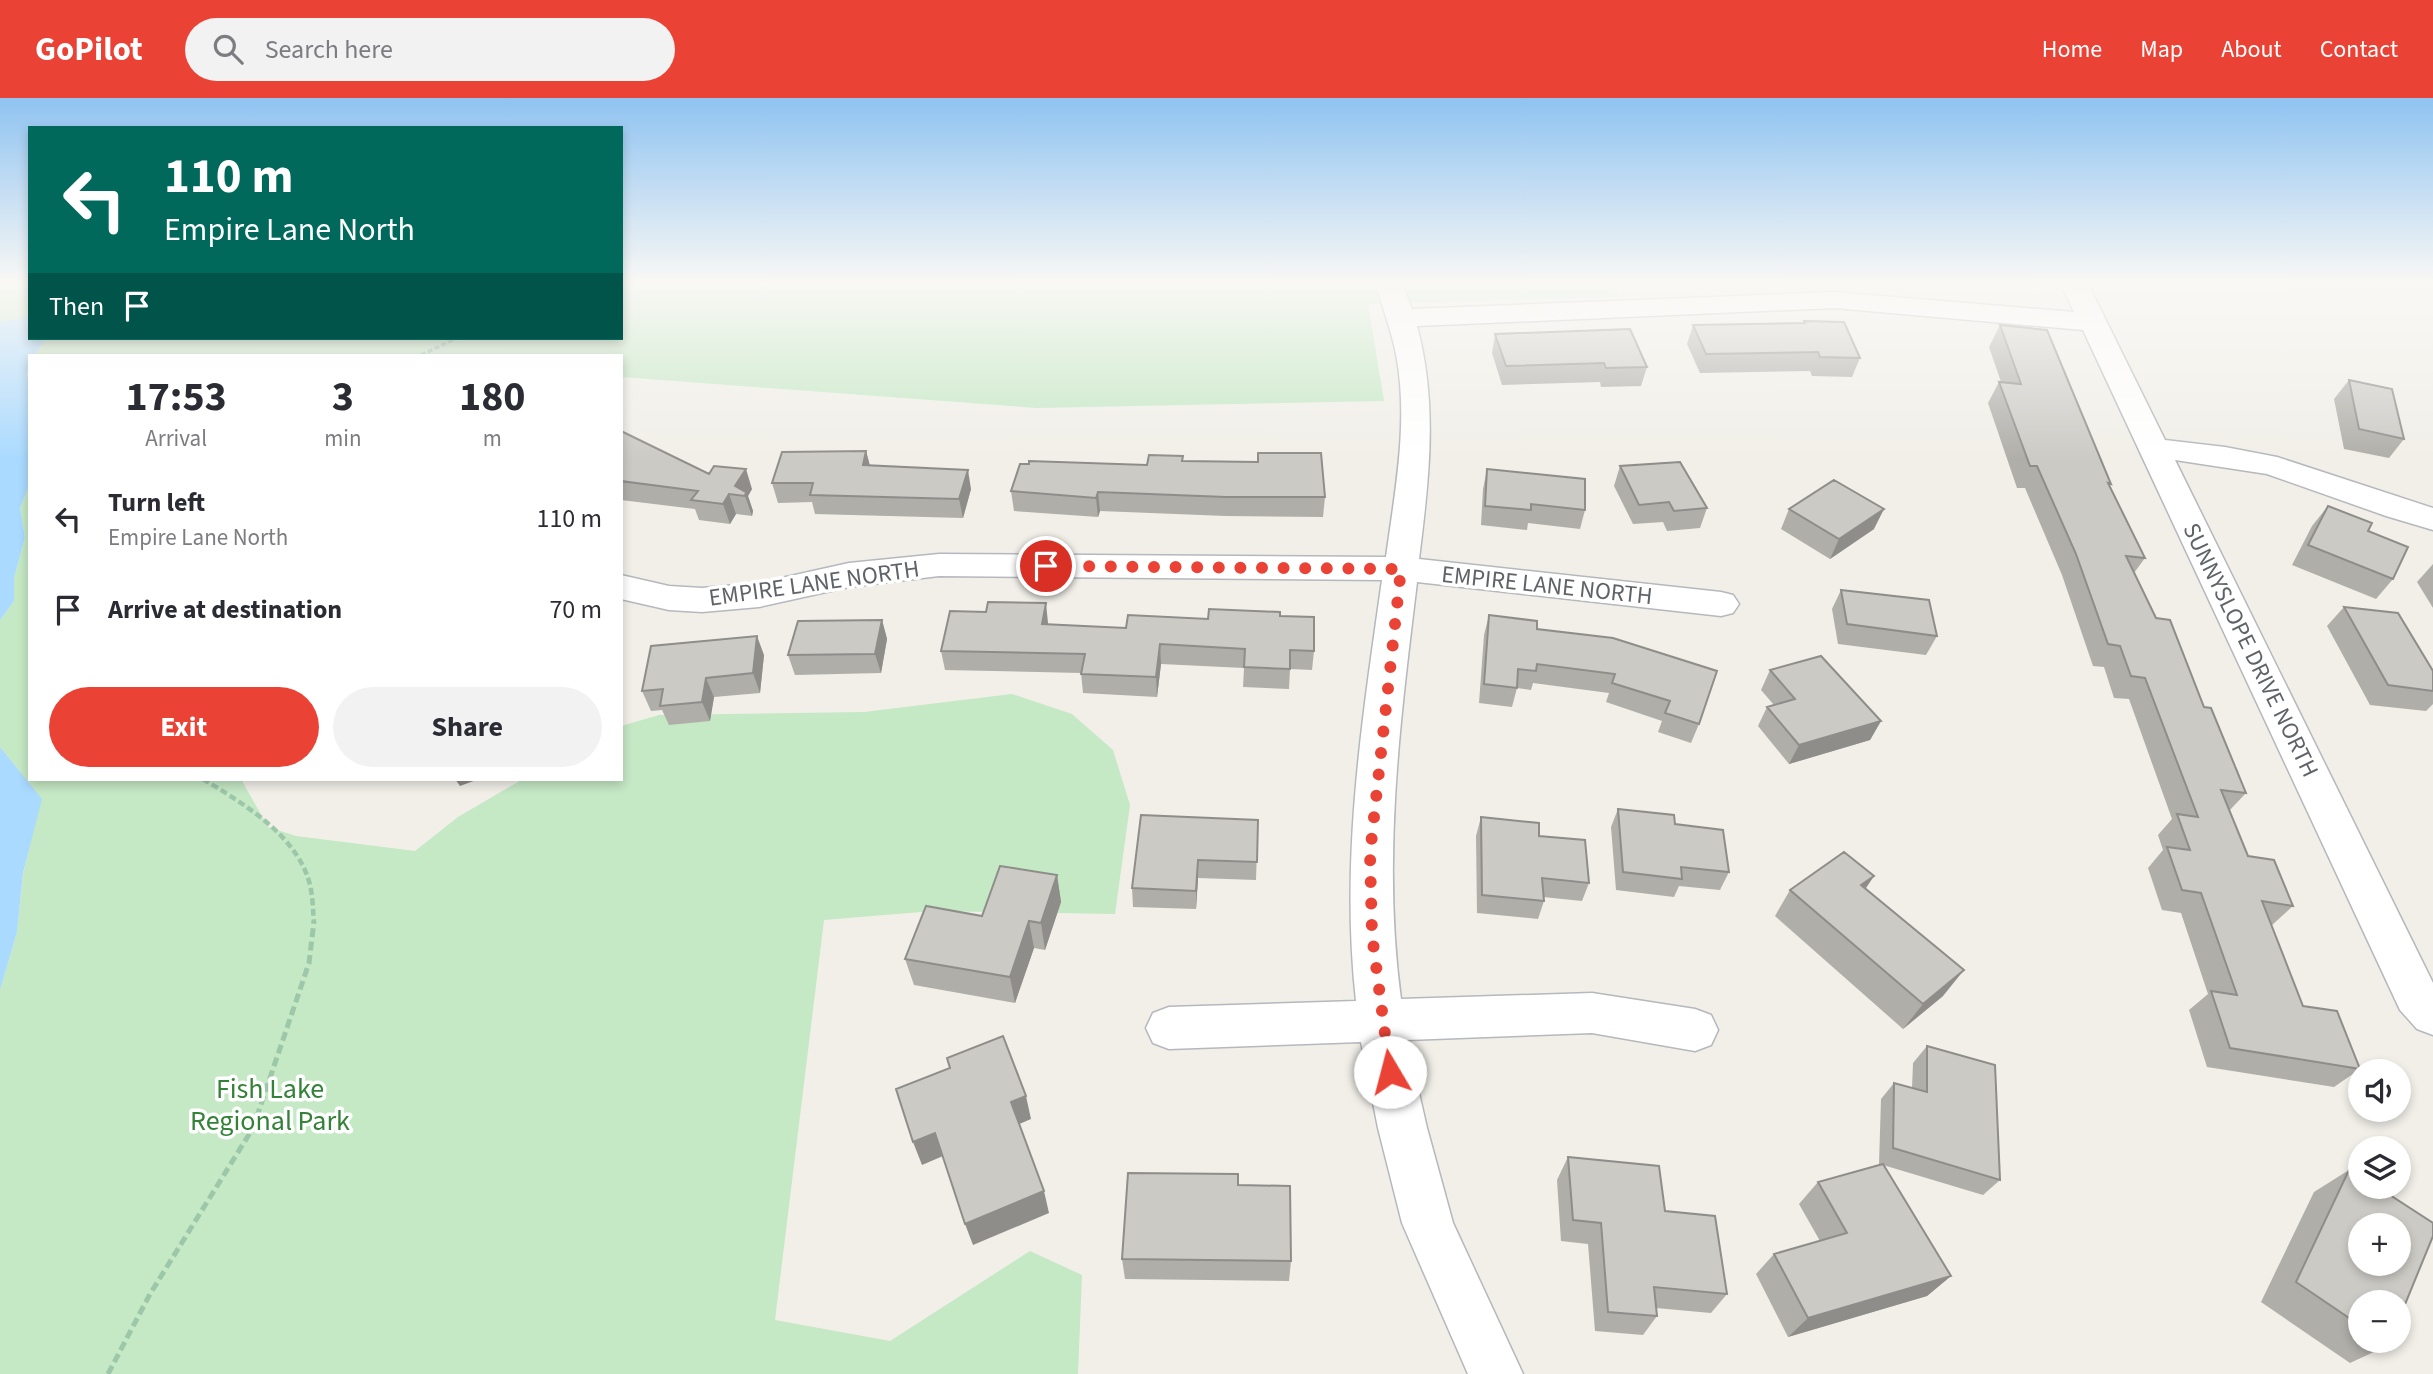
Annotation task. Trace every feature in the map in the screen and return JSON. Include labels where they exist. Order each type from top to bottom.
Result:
[{"type":"street","points":[[1406,342],[1415,383],[1418,422],[1415,469],[1401,569],[1370,854],[1372,935],[1394,1098],[1429,1229],[1496,1374]]},
{"type":"street","name":"SUNNYSLOPE DRIVE NORTH","points":[[2102,342],[2416,996],[2433,1015]]},
{"type":"street","points":[[2154,449],[2251,461],[2293,472],[2391,509],[2433,519]]},
{"type":"street","name":"EMPIRE LANE NORTH","points":[[623,587],[669,598],[702,600],[760,595],[849,575],[939,565],[1401,569],[1721,604]]},
{"type":"street","points":[[1169,1028],[1592,1013],[1695,1030]]},
{"type":"path","points":[[423,354],[449,342]]},
{"type":"path","points":[[108,1374],[150,1294],[253,1128],[309,963],[314,926],[311,888],[299,859],[261,815],[206,781]]},
{"type":"green space","points":[[44,342],[1374,342],[1384,401],[1037,408],[623,377],[623,354],[35,354]]},
{"type":"green space","name":"Fish Lake Regional Park","points":[[28,488],[28,781],[242,781],[268,827],[296,836],[415,851],[458,817],[520,781],[623,781],[623,725],[659,715],[864,712],[1012,694],[1072,714],[1113,750],[1130,805],[1115,914],[933,911],[824,920],[775,1320],[890,1341],[1030,1251],[1082,1275],[1078,1374],[0,1374],[0,990],[17,932],[23,874],[41,799],[0,747],[0,620],[14,601],[14,578],[25,537],[20,508]]},
{"type":"water","points":[[0,342],[44,342],[35,354],[28,354],[28,488],[20,508],[25,537],[14,578],[14,601],[0,620]]},
{"type":"water","points":[[0,747],[42,799],[23,873],[17,932],[0,990]]},
{"type":"building","points":[[1498,342],[1636,342],[1647,367],[1606,368],[1604,363],[1506,366]]},
{"type":"building","points":[[1700,342],[1853,342],[1860,358],[1820,357],[1818,352],[1706,354]]},
{"type":"building","points":[[2006,342],[2052,342],[2111,484],[2108,483],[2145,558],[2126,556],[2156,618],[2170,620],[2204,707],[2211,708],[2246,793],[2221,790],[2248,856],[2274,860],[2293,906],[2262,901],[2303,1006],[2337,1011],[2356,1059],[2348,1059],[2348,1067],[2230,1048],[2211,991],[2237,995],[2201,893],[2182,890],[2167,847],[2190,850],[2177,814],[2198,817],[2145,678],[2131,676],[2120,646],[2108,644],[2076,554],[2037,466],[2030,466],[1999,382],[2021,384]]},
{"type":"building","points":[[2349,380],[2392,389],[2404,439],[2359,429]]},
{"type":"building","points":[[623,432],[709,474],[714,466],[746,469],[735,486],[746,492],[745,496],[729,494],[723,504],[691,500],[698,491],[623,481]]},
{"type":"building","points":[[866,451],[863,465],[968,470],[959,499],[810,495],[813,483],[772,483],[782,452]]},
{"type":"building","points":[[1258,453],[1321,453],[1325,497],[1226,497],[1098,492],[1096,498],[1011,491],[1020,464],[1029,464],[1029,461],[1147,465],[1149,455],[1183,456],[1182,461],[1258,462]]},
{"type":"building","points":[[1680,462],[1707,508],[1674,511],[1669,502],[1639,505],[1620,466]]},
{"type":"building","points":[[1487,469],[1585,479],[1585,510],[1531,504],[1531,510],[1485,506]]},
{"type":"building","points":[[1834,480],[1884,509],[1839,539],[1789,509]]},
{"type":"building","points":[[2328,506],[2372,523],[2368,531],[2408,547],[2393,579],[2308,545]]},
{"type":"building","points":[[1841,590],[1929,600],[1937,636],[1847,624]]},
{"type":"building","points":[[988,602],[1046,603],[1042,624],[1126,628],[1128,615],[1208,619],[1209,609],[1280,612],[1280,616],[1314,617],[1314,651],[1290,650],[1290,669],[1244,667],[1245,649],[1160,644],[1156,677],[1081,674],[1085,654],[941,651],[950,611],[986,612]]},
{"type":"building","points":[[2344,607],[2398,613],[2433,671],[2433,691],[2388,685]]},
{"type":"building","points":[[1489,615],[1537,621],[1537,629],[1613,638],[1717,671],[1699,724],[1665,713],[1670,701],[1612,683],[1615,674],[1537,664],[1536,671],[1518,669],[1517,688],[1484,684]]},
{"type":"building","points":[[882,620],[875,654],[788,655],[798,621]]},
{"type":"building","points":[[757,636],[753,673],[706,678],[702,702],[660,706],[663,689],[642,691],[651,646]]},
{"type":"building","points":[[1821,656],[1881,721],[1799,745],[1767,707],[1795,699],[1770,670]]},
{"type":"building","points":[[1618,809],[1674,815],[1675,824],[1723,830],[1729,872],[1681,867],[1682,879],[1623,872]]},
{"type":"building","points":[[1141,815],[1258,820],[1257,862],[1198,860],[1196,891],[1132,888]]},
{"type":"building","points":[[1481,817],[1539,823],[1539,836],[1585,840],[1589,883],[1542,878],[1544,901],[1482,895]]},
{"type":"building","points":[[1844,852],[1874,876],[1861,885],[1964,970],[1923,1004],[1790,890]]},
{"type":"building","points":[[1000,866],[1057,875],[1041,923],[1029,921],[1010,977],[905,959],[926,906],[982,916]]},
{"type":"building","points":[[1003,1036],[1026,1096],[1011,1102],[1044,1191],[965,1224],[935,1133],[913,1142],[896,1089],[950,1068],[947,1058]]},
{"type":"building","points":[[1927,1046],[1995,1065],[2000,1180],[1893,1148],[1894,1083],[1927,1092]]},
{"type":"building","points":[[1568,1157],[1659,1166],[1665,1211],[1715,1216],[1727,1294],[1654,1287],[1657,1316],[1608,1312],[1601,1223],[1573,1220]]},
{"type":"building","points":[[1883,1164],[1951,1276],[1808,1318],[1774,1254],[1847,1233],[1818,1182]]},
{"type":"building","points":[[2348,1172],[2348,1199],[2396,1199],[2433,1223],[2433,1236],[2411,1290],[2348,1290],[2348,1317],[2296,1282]]},
{"type":"building","points":[[1128,1173],[1238,1174],[1238,1185],[1290,1186],[1291,1261],[1122,1259]]},
{"type":"route","points":[[1046,566],[1401,569],[1370,854],[1372,935],[1390,1072]]}]
